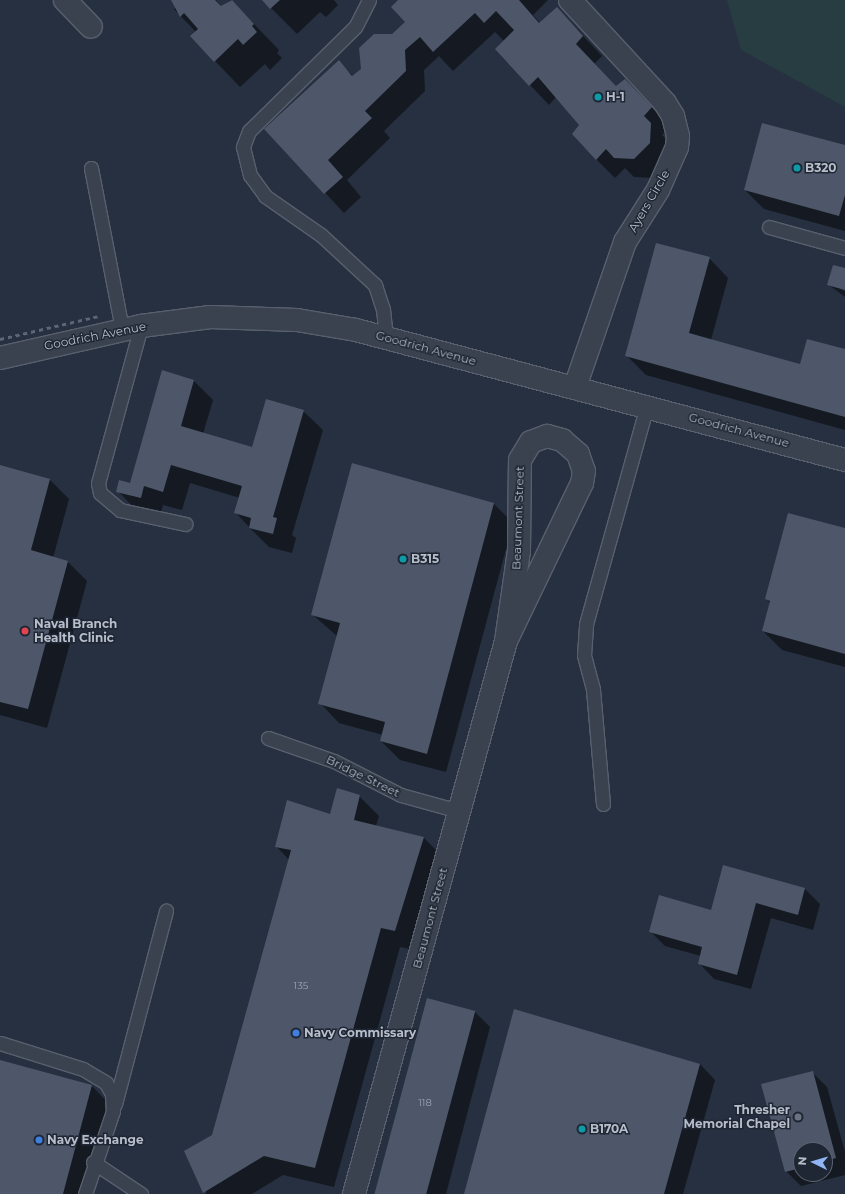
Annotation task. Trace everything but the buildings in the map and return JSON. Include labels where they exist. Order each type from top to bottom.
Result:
[{"type":"street","points":[[65,0],[91,27]]},
{"type":"street","name":"Ayers Circle","points":[[570,0],[665,103],[674,116],[678,136],[677,147],[658,190],[626,242],[575,387]]},
{"type":"street","name":"Goodrich Avenue","points":[[0,358],[132,328],[210,317],[270,317],[329,324],[647,405],[845,460]]},
{"type":"street","name":"Beaumont Street","points":[[354,1194],[506,641],[519,550],[520,460],[531,442],[547,436],[562,440],[578,454],[584,471],[582,483],[506,641]]},
{"type":"lane","points":[[369,0],[355,27],[249,131],[243,147],[250,175],[265,196],[320,235],[375,285],[383,309],[386,338]]},
{"type":"lane","points":[[91,168],[132,328],[98,483],[100,493],[120,510],[186,524]]},
{"type":"lane","points":[[769,227],[845,248]]},
{"type":"lane","points":[[603,804],[593,689],[584,655],[586,624],[647,405]]},
{"type":"lane","name":"Bridge Street","points":[[268,738],[334,761],[401,795],[459,811]]},
{"type":"lane","points":[[85,1194],[94,1162],[113,1111],[166,910]]},
{"type":"lane","points":[[0,1043],[83,1069],[106,1083],[112,1094],[113,1111]]},
{"type":"lane","points":[[94,1162],[141,1194]]},
{"type":"green space","points":[[727,0],[845,0],[845,107],[741,50]]},
{"type":"railway","points":[[0,339],[99,316]]},
{"type":"place","name":"H-1","points":[[598,97]]},
{"type":"place","name":"B320","points":[[797,168]]},
{"type":"place","name":"B315","points":[[403,559]]},
{"type":"place","name":"Naval Branch Health Clinic","points":[[25,631]]},
{"type":"place","name":"Navy Commissary","points":[[296,1033]]},
{"type":"place","name":"Thresher Memorial Chapel","points":[[798,1117]]},
{"type":"place","name":"B170A","points":[[582,1129]]},
{"type":"place","name":"Navy Exchange","points":[[39,1140]]}]
